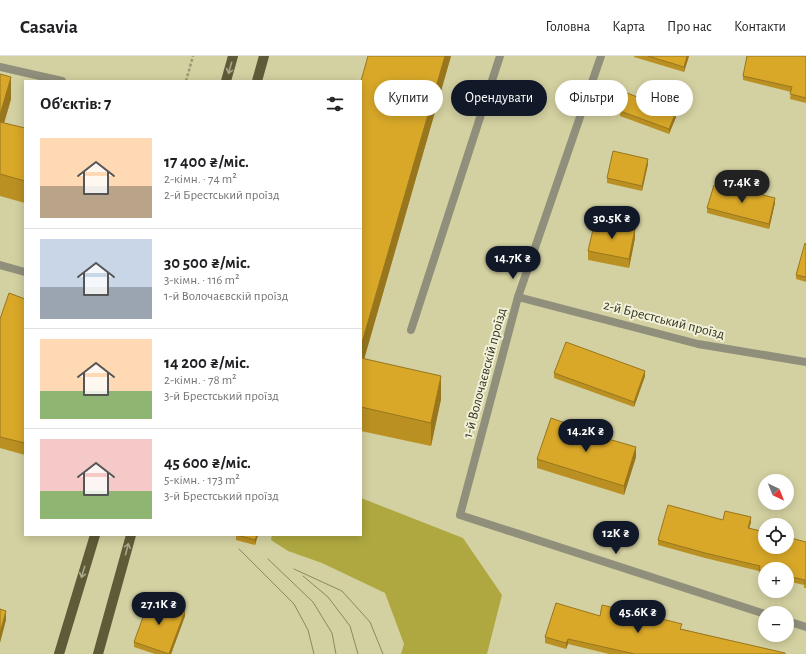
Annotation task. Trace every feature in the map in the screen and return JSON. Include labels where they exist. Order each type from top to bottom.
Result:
[{"type":"main road","points":[[226,80],[233,56]]},
{"type":"main road","points":[[257,80],[264,56]]},
{"type":"main road","points":[[59,654],[95,536]]},
{"type":"main road","points":[[98,654],[131,536]]},
{"type":"street","points":[[411,330],[500,56]]},
{"type":"street","name":"1-й Волочаєвскій проїзд","points":[[600,56],[518,297],[460,515],[758,612]]},
{"type":"street","points":[[0,67],[58,80]]},
{"type":"street","points":[[0,265],[24,272]]},
{"type":"street","name":"2-й Брестський проїзд","points":[[518,297],[698,344],[806,362]]},
{"type":"street","points":[[794,623],[806,627]]},
{"type":"path","points":[[186,80],[193,56]]},
{"type":"shaded area","points":[[362,498],[463,538],[502,595],[487,654],[401,654],[404,644],[385,593],[322,563],[288,551],[271,540],[272,536],[362,536]]},
{"type":"building","points":[[368,56],[445,56],[438,80],[374,80],[374,116],[428,116],[362,343],[362,80]]},
{"type":"building","points":[[648,56],[687,56],[684,67]]},
{"type":"building","points":[[747,56],[806,56],[806,98],[790,94],[792,87],[743,76]]},
{"type":"building","points":[[0,74],[11,77],[0,115]]},
{"type":"building","points":[[628,93],[636,96],[636,116],[674,116],[669,129],[628,114]]},
{"type":"building","points":[[0,122],[24,128],[24,181],[0,174]]},
{"type":"building","points":[[613,151],[648,159],[642,186],[607,178]]},
{"type":"building","points":[[714,185],[750,195],[751,192],[775,198],[769,224],[707,208]]},
{"type":"building","points":[[595,221],[635,229],[629,259],[588,251]]},
{"type":"building","points":[[805,243],[806,244],[806,277],[796,275]]},
{"type":"building","points":[[9,293],[24,299],[24,443],[0,437],[0,319]]},
{"type":"building","points":[[566,342],[645,371],[634,402],[554,373]]},
{"type":"building","points":[[362,358],[441,376],[431,423],[362,407]]},
{"type":"building","points":[[551,418],[585,430],[584,432],[636,447],[624,486],[537,459]]},
{"type":"building","points":[[668,505],[723,520],[725,511],[751,517],[748,528],[758,530],[758,554],[794,554],[794,539],[806,542],[806,583],[804,583],[805,580],[794,578],[794,562],[758,562],[758,566],[658,540]]},
{"type":"building","points":[[241,536],[257,536],[255,540]]},
{"type":"building","points":[[150,598],[185,611],[169,654],[134,642]]},
{"type":"building","points":[[556,603],[600,616],[602,605],[682,624],[680,629],[785,654],[635,654],[568,639],[566,643],[545,637]]},
{"type":"building","points":[[0,609],[6,611],[0,633]]},
{"type":"tram line","points":[[239,549],[294,604],[308,630],[314,654]]},
{"type":"tram line","points":[[268,559],[313,602],[332,633],[336,654]]},
{"type":"tram line","points":[[294,569],[342,591],[370,622],[383,654]]},
{"type":"tram line","points":[[303,576],[328,597],[350,626],[358,654]]}]
